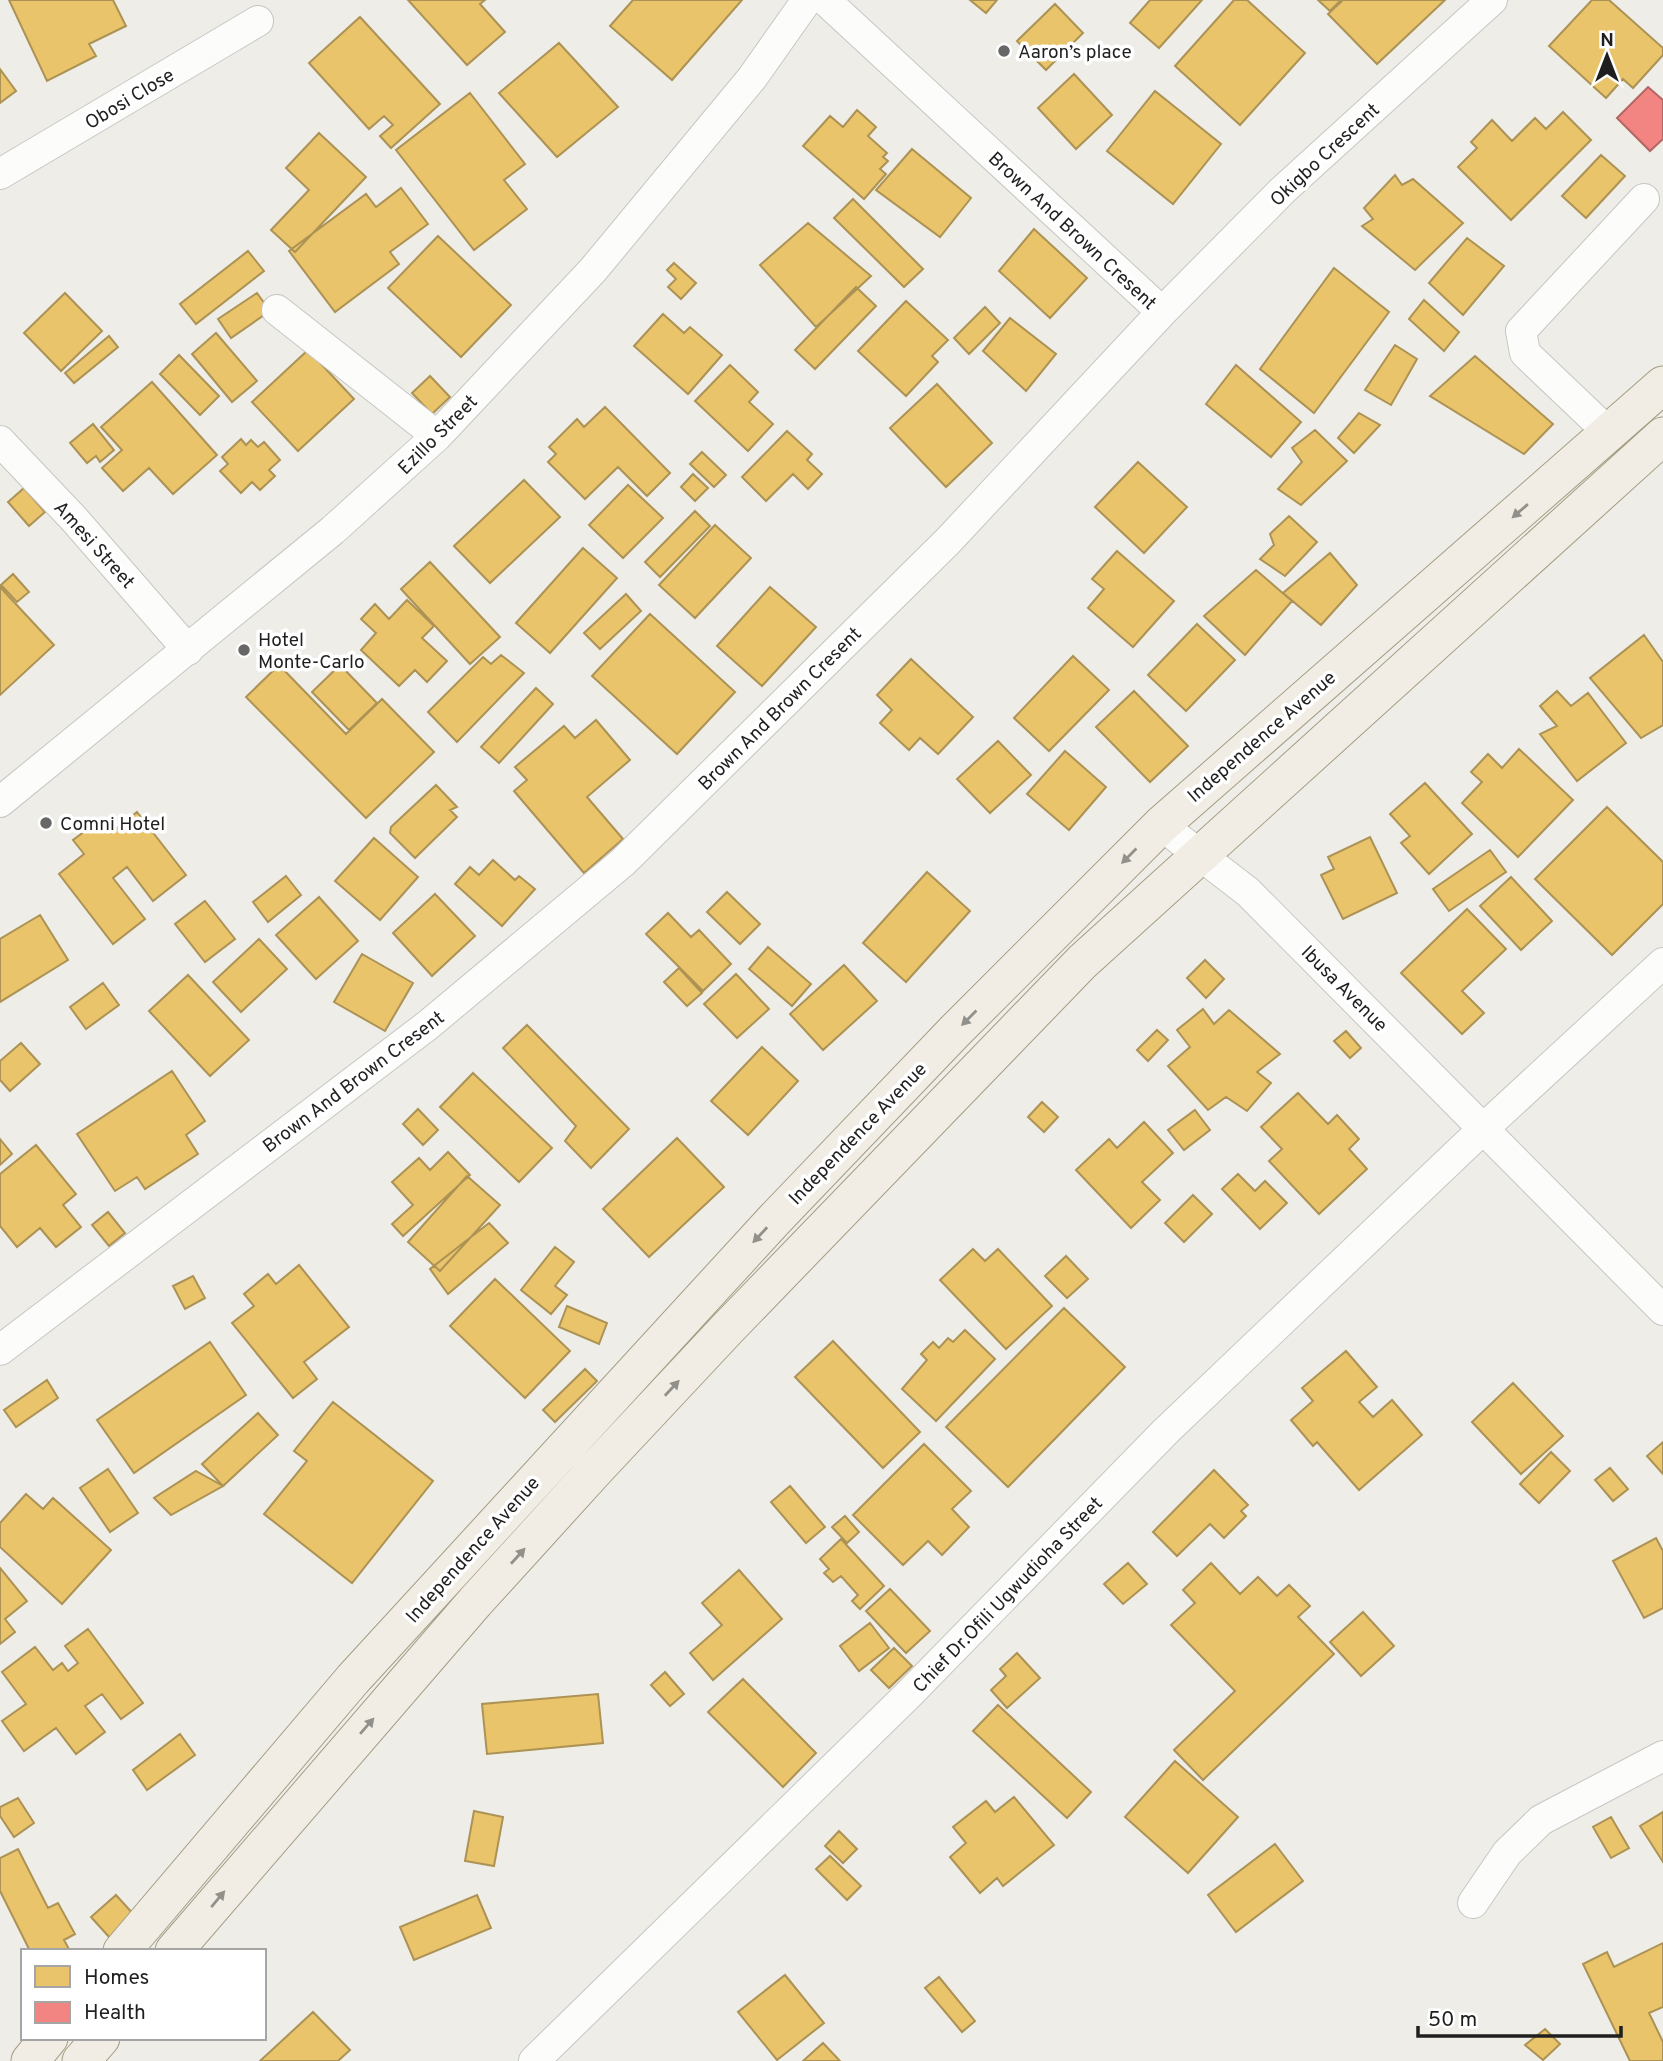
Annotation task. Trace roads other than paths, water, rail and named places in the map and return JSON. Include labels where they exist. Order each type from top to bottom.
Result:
[{"type":"main road","name":"Independence Avenue","points":[[124,1949],[354,1679],[665,1338],[956,1031],[1161,825],[1663,385]]},
{"type":"main road","name":"Independence Avenue","points":[[176,1949],[466,1612],[699,1359],[1082,962],[1663,436]]},
{"type":"main road","points":[[1555,481],[1582,508]]},
{"type":"main road","points":[[30,2061],[46,2040]]},
{"type":"main road","points":[[82,2061],[99,2040]]},
{"type":"street","name":"Ezillo Street","points":[[0,802],[333,530],[437,436],[593,270],[752,78],[807,0]]},
{"type":"street","name":"Brown And Brown Cresent","points":[[0,1350],[428,1025],[623,862],[948,541],[1162,312],[825,0]]},
{"type":"street","name":"Okigbo Crescent","points":[[1162,312],[1283,190],[1492,0]]},
{"type":"street","name":"Obosi Close","points":[[0,174],[258,21]]},
{"type":"street","points":[[1609,433],[1525,353],[1521,331],[1644,199]]},
{"type":"street","points":[[277,310],[437,436]]},
{"type":"street","name":"Amesi Street","points":[[0,441],[74,519],[188,650]]},
{"type":"street","name":"Ibusa Avenue","points":[[1161,825],[1248,892],[1663,1310]]},
{"type":"street","points":[[1483,1129],[1663,963]]},
{"type":"street","name":"Chief Dr.Ofili Ugwudioha Street","points":[[534,2061],[909,1693],[1166,1431],[1483,1129]]},
{"type":"street","points":[[1473,1903],[1507,1853],[1541,1820],[1663,1756]]},
{"type":"place","name":"Aaron’s place","points":[[1004,51]]},
{"type":"place","name":"Hotel Monte-Carlo","points":[[244,650]]},
{"type":"place","name":"Comni Hotel","points":[[46,823]]}]
